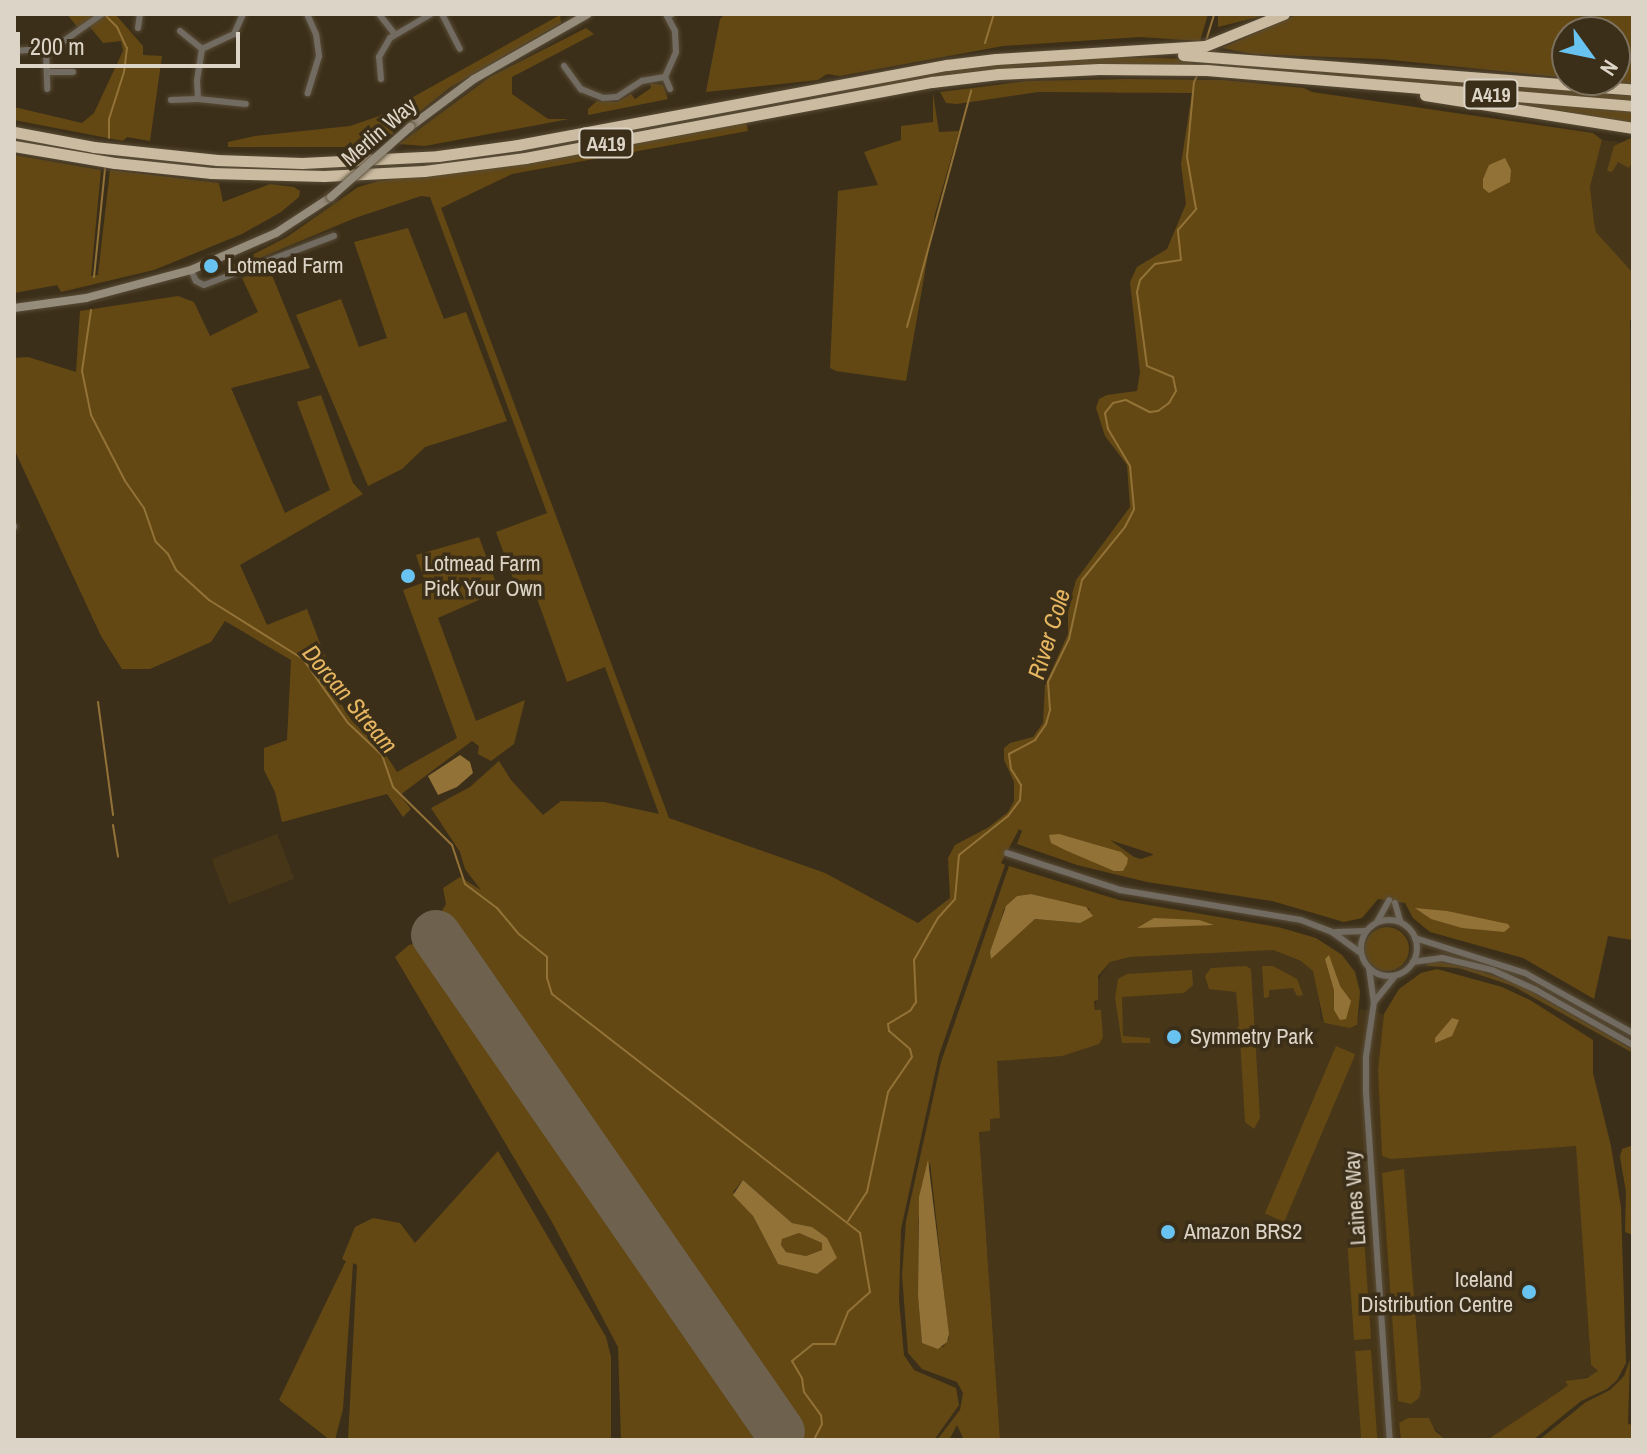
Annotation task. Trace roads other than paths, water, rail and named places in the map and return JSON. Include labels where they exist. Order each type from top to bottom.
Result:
[{"type":"highway","points":[[1204,51],[1284,14]]},
{"type":"highway","name":"A419","points":[[14,132],[94,147],[193,159],[363,161],[518,145],[947,65],[1070,53],[1204,51],[1633,90]]},
{"type":"highway","name":"A419","points":[[14,146],[115,163],[211,173],[324,176],[410,172],[525,158],[870,92],[966,77],[1099,69],[1201,70],[1633,106]]},
{"type":"highway","points":[[1350,82],[1633,128]]},
{"type":"street","points":[[138,28],[140,14]]},
{"type":"street","points":[[198,99],[198,62],[202,49],[234,34],[243,14]]},
{"type":"street","points":[[307,14],[316,34],[319,56],[308,93]]},
{"type":"street","points":[[379,14],[394,33]]},
{"type":"street","points":[[381,79],[379,57],[394,33],[431,14]]},
{"type":"street","points":[[442,14],[460,49]]},
{"type":"street","name":"Merlin Way","points":[[14,308],[86,298],[191,270],[276,233],[331,197],[410,127],[474,79],[588,14]]},
{"type":"street","points":[[564,66],[581,89],[603,98],[617,97],[642,81],[665,77],[671,69],[677,44],[668,15]]},
{"type":"street","points":[[14,51],[46,51],[68,41],[100,16]]},
{"type":"street","points":[[180,31],[202,49]]},
{"type":"street","points":[[46,51],[49,72],[47,89]]},
{"type":"street","points":[[49,72],[73,72]]},
{"type":"street","points":[[665,77],[670,89]]},
{"type":"street","points":[[171,100],[198,99],[246,104]]},
{"type":"street","points":[[191,270],[196,281],[204,285],[334,236]]},
{"type":"street","points":[[1007,853],[1120,890],[1289,917],[1332,932],[1360,952],[1369,968],[1381,975],[1395,975],[1413,962],[1442,958],[1492,970],[1536,990],[1633,1045]]},
{"type":"street","points":[[1360,952],[1366,931],[1392,902],[1400,921],[1415,938],[1525,973],[1633,1033]]},
{"type":"street","points":[[1377,922],[1400,921]]},
{"type":"street","points":[[1332,932],[1366,931]]},
{"type":"street","points":[[1413,962],[1417,950],[1415,938]]},
{"type":"street","name":"Laines Way","points":[[1369,968],[1374,1002],[1366,1057],[1366,1092],[1390,1440]]},
{"type":"street","name":"Laines Way","points":[[1374,1002],[1395,975]]},
{"type":"waterway","points":[[985,43],[994,14]]},
{"type":"waterway","name":"River Cole","points":[[1206,41],[1214,14]]},
{"type":"waterway","name":"Dorcan Stream","points":[[105,15],[117,27],[127,48],[124,72],[109,119],[109,138]]},
{"type":"waterway","name":"River Cole","points":[[848,1221],[867,1192],[888,1092],[912,1057],[910,1049],[889,1031],[888,1024],[910,1011],[916,1002],[914,960],[938,918],[955,899],[959,855],[1008,816],[1020,800],[1021,785],[1011,769],[1009,754],[1035,740],[1046,724],[1050,710],[1048,682],[1069,639],[1082,580],[1125,527],[1134,509],[1130,466],[1108,429],[1105,413],[1113,403],[1126,400],[1150,412],[1158,411],[1169,403],[1176,391],[1173,377],[1147,366],[1137,292],[1140,280],[1155,264],[1181,260],[1178,230],[1196,209],[1187,157],[1194,82],[1198,74]]},
{"type":"waterway","points":[[907,327],[971,91]]},
{"type":"waterway","name":"Dorcan Stream","points":[[94,277],[105,168]]},
{"type":"waterway","name":"Dorcan Stream","points":[[91,310],[82,371],[91,415],[125,481],[144,508],[156,542],[168,554],[176,570],[209,600],[303,659],[348,723],[382,755],[393,787],[452,845],[465,884],[497,908],[520,935],[547,957],[547,978],[552,994],[860,1233],[870,1292],[848,1312],[835,1344],[813,1344],[792,1361],[802,1378],[804,1392],[821,1415],[822,1424],[814,1440]]},
{"type":"waterway","points":[[98,702],[113,815]]},
{"type":"waterway","points":[[113,825],[118,857]]},
{"type":"place","name":"Lotmead Farm","points":[[211,266]]},
{"type":"place","name":"Lotmead Farm Pick Your Own","points":[[408,576]]},
{"type":"place","name":"Symmetry Park","points":[[1174,1037]]},
{"type":"place","name":"Amazon BRS2","points":[[1168,1232]]},
{"type":"place","name":"Iceland Distribution Centre","points":[[1529,1292]]}]
